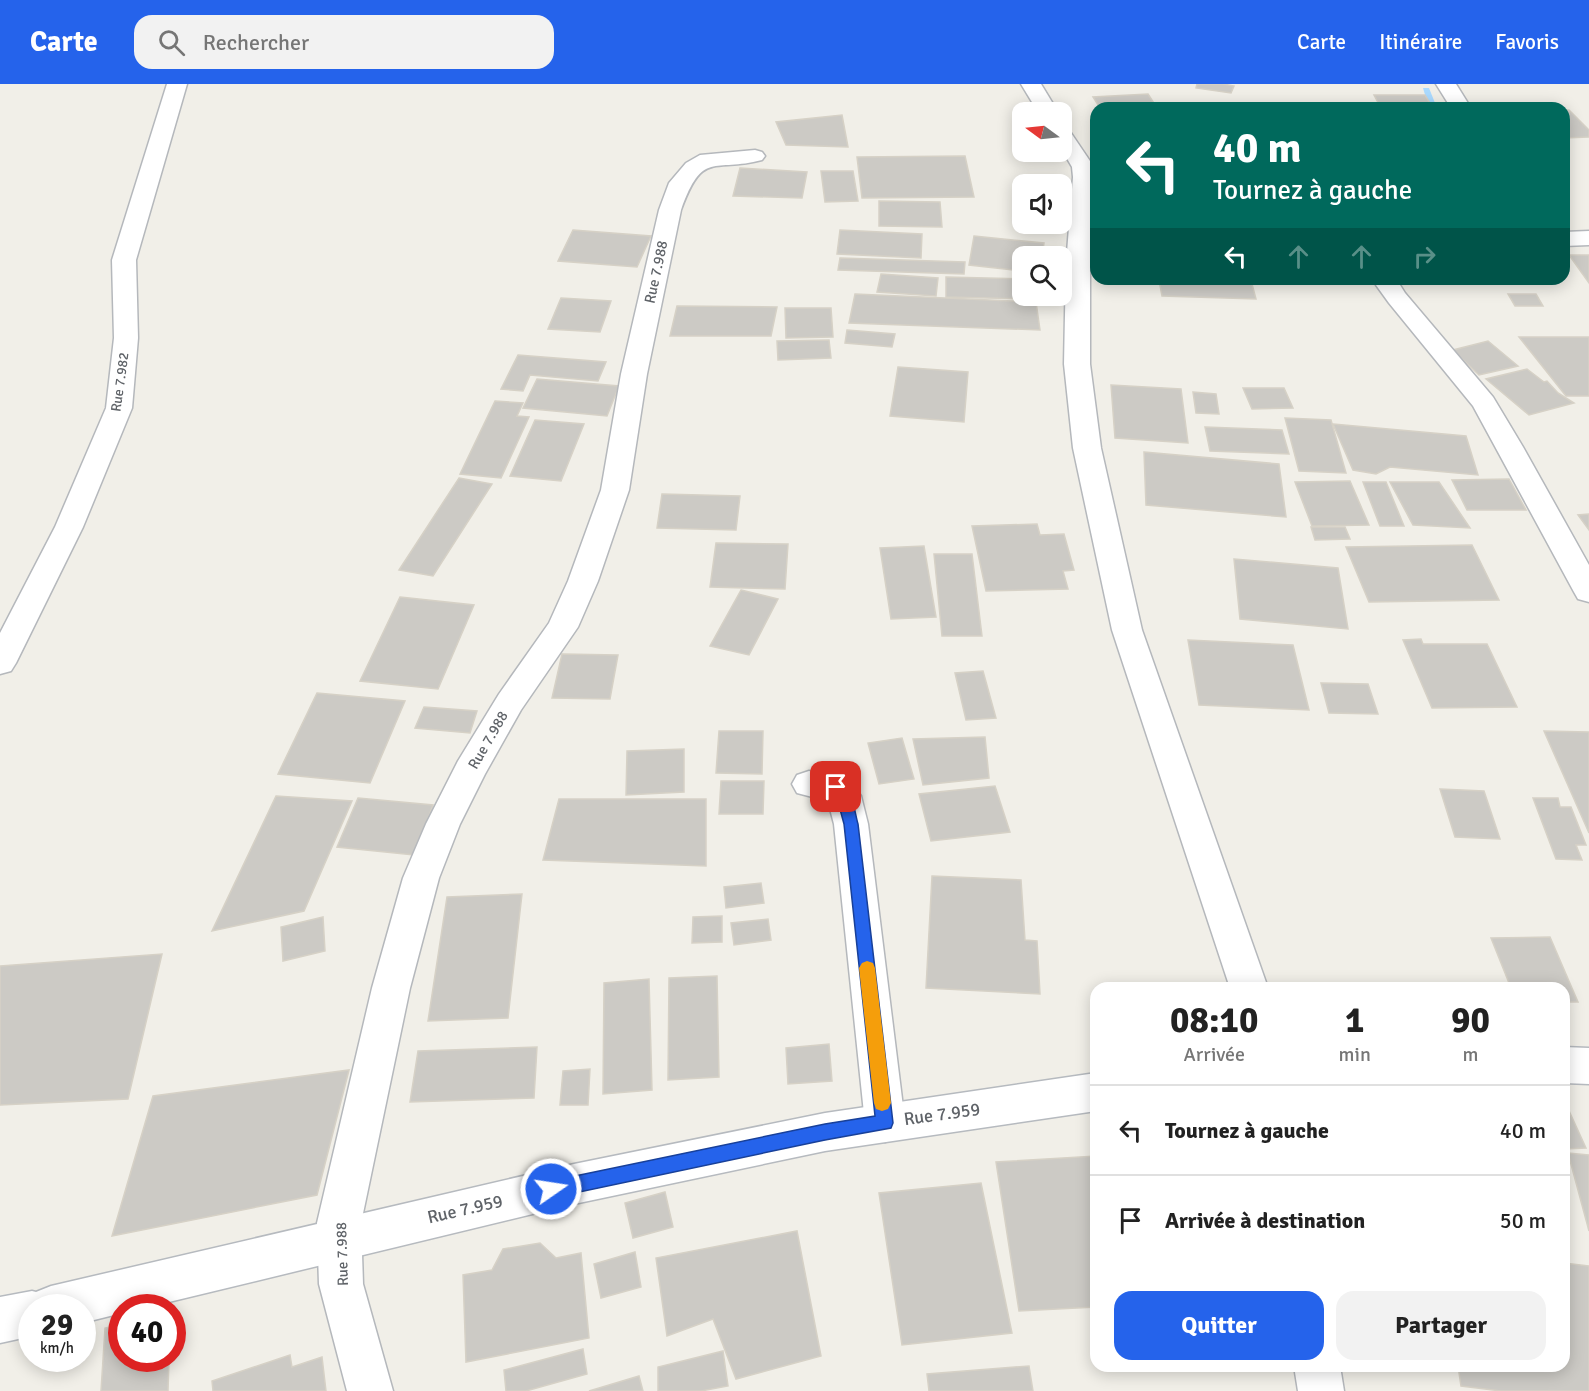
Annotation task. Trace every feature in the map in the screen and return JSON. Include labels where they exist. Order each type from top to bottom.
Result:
[{"type":"street","name":"Rue 7.982","points":[[0,663],[69,527],[119,408],[126,338],[124,260],[141,195],[177,84]]},
{"type":"street","points":[[1031,84],[1042,102]]},
{"type":"street","points":[[1446,84],[1457,102]]},
{"type":"street","points":[[1072,150],[1083,167],[1084,177],[1078,265],[1077,352],[1087,448],[1127,630],[1247,982]]},
{"type":"street","name":"Rue 7.988","points":[[370,1391],[341,1284],[339,1223],[391,988],[421,878],[443,824],[470,770],[510,702],[563,627],[583,581],[615,490],[634,375],[655,276],[680,183],[694,168],[707,159],[755,156]]},
{"type":"street","points":[[1570,239],[1589,238]]},
{"type":"street","points":[[1388,285],[1484,403],[1589,592]]},
{"type":"street","points":[[809,784],[836,787],[844,796],[851,824],[885,1123]]},
{"type":"street","points":[[1570,1065],[1589,1066]]},
{"type":"street","name":"Rue 7.959","points":[[96,1297],[574,1184],[813,1134],[1090,1093]]},
{"type":"street","points":[[0,1320],[18,1316]]},
{"type":"street","points":[[1318,1372],[1321,1391]]},
{"type":"building","points":[[1197,84],[1234,86],[1231,93],[1196,88]]},
{"type":"building","points":[[1148,94],[1153,102],[1096,102],[1093,97]]},
{"type":"building","points":[[1374,95],[1425,95],[1429,102],[1378,102]]},
{"type":"building","points":[[1570,111],[1589,130],[1589,137],[1570,138]]},
{"type":"building","points":[[842,115],[848,147],[786,145],[776,122]]},
{"type":"building","points":[[965,156],[974,197],[862,198],[857,157]]},
{"type":"building","points":[[740,168],[807,172],[802,198],[733,196]]},
{"type":"building","points":[[821,171],[853,171],[858,201],[825,202]]},
{"type":"building","points":[[879,201],[940,202],[942,227],[879,226]]},
{"type":"building","points":[[573,230],[651,236],[637,267],[558,261]]},
{"type":"building","points":[[840,230],[922,234],[921,258],[837,254]]},
{"type":"building","points":[[974,236],[1044,243],[1044,246],[1012,246],[1012,270],[969,265]]},
{"type":"building","points":[[1570,255],[1589,255],[1589,283],[1570,256]]},
{"type":"building","points":[[840,258],[965,262],[964,274],[838,270]]},
{"type":"building","points":[[881,274],[938,278],[936,296],[877,292]]},
{"type":"building","points":[[946,277],[1012,279],[1012,299],[946,297]]},
{"type":"building","points":[[1160,285],[1252,285],[1256,299],[1162,296]]},
{"type":"building","points":[[855,294],[1012,301],[1012,306],[1037,306],[1040,330],[849,323]]},
{"type":"building","points":[[1508,294],[1536,294],[1543,306],[1515,306]]},
{"type":"building","points":[[561,298],[611,301],[600,332],[548,329]]},
{"type":"building","points":[[677,306],[777,307],[771,336],[670,336]]},
{"type":"building","points":[[785,308],[831,308],[833,337],[786,338]]},
{"type":"building","points":[[847,330],[895,334],[892,347],[845,343]]},
{"type":"building","points":[[1519,337],[1589,337],[1589,396],[1566,396]]},
{"type":"building","points":[[829,340],[831,358],[778,360],[777,341]]},
{"type":"building","points":[[1488,341],[1518,366],[1479,375],[1453,350]]},
{"type":"building","points":[[518,355],[606,362],[598,381],[530,375],[523,391],[501,389]]},
{"type":"building","points":[[898,367],[968,372],[964,422],[890,416]]},
{"type":"building","points":[[1527,369],[1544,382],[1547,381],[1558,393],[1574,403],[1529,415],[1486,379]]},
{"type":"building","points":[[537,379],[619,386],[607,416],[523,408]]},
{"type":"building","points":[[1111,385],[1181,389],[1188,443],[1115,438]]},
{"type":"building","points":[[1243,388],[1284,388],[1293,408],[1252,409]]},
{"type":"building","points":[[1193,392],[1216,394],[1219,414],[1196,413]]},
{"type":"building","points":[[495,401],[523,403],[517,416],[529,417],[501,478],[460,474]]},
{"type":"building","points":[[1285,418],[1331,420],[1346,473],[1299,471]]},
{"type":"building","points":[[535,420],[584,424],[561,481],[510,476]]},
{"type":"building","points":[[1333,424],[1466,436],[1478,475],[1390,467],[1376,474],[1353,470]]},
{"type":"building","points":[[1205,427],[1282,430],[1289,454],[1210,451]]},
{"type":"building","points":[[1144,452],[1279,464],[1286,517],[1146,505]]},
{"type":"building","points":[[459,478],[492,484],[433,576],[399,570]]},
{"type":"building","points":[[1509,479],[1526,510],[1467,510],[1452,480]]},
{"type":"building","points":[[1350,481],[1369,525],[1312,526],[1295,482]]},
{"type":"building","points":[[1363,482],[1386,482],[1404,526],[1380,526]]},
{"type":"building","points":[[1390,482],[1439,482],[1470,528],[1413,525]]},
{"type":"building","points":[[662,494],[740,496],[736,530],[657,528]]},
{"type":"building","points":[[1589,514],[1589,530],[1578,515]]},
{"type":"building","points":[[1037,524],[1040,535],[1064,534],[1074,570],[1063,571],[1068,589],[986,591],[972,526]]},
{"type":"building","points":[[1311,527],[1345,527],[1350,539],[1315,540]]},
{"type":"building","points":[[716,543],[788,544],[785,589],[710,587]]},
{"type":"building","points":[[1472,545],[1499,600],[1369,602],[1346,547]]},
{"type":"building","points":[[924,546],[936,617],[891,619],[880,548]]},
{"type":"building","points":[[934,554],[972,554],[982,636],[942,636]]},
{"type":"building","points":[[1234,559],[1338,568],[1348,629],[1240,619]]},
{"type":"building","points":[[741,590],[778,599],[749,655],[710,646]]},
{"type":"building","points":[[400,597],[474,605],[438,689],[360,681]]},
{"type":"building","points":[[1421,639],[1423,644],[1487,644],[1517,707],[1432,708],[1403,640]]},
{"type":"building","points":[[1188,640],[1293,645],[1309,710],[1199,705]]},
{"type":"building","points":[[562,654],[618,655],[610,699],[552,698]]},
{"type":"building","points":[[983,671],[996,718],[966,720],[955,673]]},
{"type":"building","points":[[1321,683],[1368,684],[1378,714],[1329,713]]},
{"type":"building","points":[[317,693],[405,701],[370,783],[278,774]]},
{"type":"building","points":[[424,707],[477,711],[470,733],[415,728]]},
{"type":"building","points":[[719,731],[763,731],[762,774],[716,773]]},
{"type":"building","points":[[1544,731],[1589,732],[1589,833]]},
{"type":"building","points":[[985,737],[989,778],[923,785],[913,739]]},
{"type":"building","points":[[902,738],[914,779],[879,784],[868,743]]},
{"type":"building","points":[[684,749],[684,792],[626,795],[627,751]]},
{"type":"building","points":[[721,781],[764,781],[763,814],[719,814]]},
{"type":"building","points":[[995,786],[1010,832],[931,841],[919,794]]},
{"type":"building","points":[[1440,789],[1484,791],[1500,839],[1455,837]]},
{"type":"building","points":[[276,796],[352,801],[304,911],[212,931]]},
{"type":"building","points":[[358,798],[433,805],[414,855],[337,847]]},
{"type":"building","points":[[1533,798],[1558,798],[1560,807],[1571,807],[1586,845],[1576,845],[1582,860],[1556,859]]},
{"type":"building","points":[[559,799],[706,799],[706,866],[543,860]]},
{"type":"building","points":[[932,876],[1021,880],[1025,940],[1037,941],[1040,994],[926,988]]},
{"type":"building","points":[[761,883],[764,903],[726,908],[724,887]]},
{"type":"building","points":[[522,894],[508,1018],[428,1021],[447,897]]},
{"type":"building","points":[[722,916],[722,942],[692,943],[693,917]]},
{"type":"building","points":[[323,917],[325,951],[283,961],[281,927]]},
{"type":"building","points":[[768,919],[771,940],[734,945],[731,923]]},
{"type":"building","points":[[1550,937],[1569,982],[1509,982],[1491,938]]},
{"type":"building","points":[[162,954],[128,1099],[0,1105],[0,966]]},
{"type":"building","points":[[717,976],[719,1077],[668,1080],[669,978]]},
{"type":"building","points":[[649,979],[652,1090],[603,1094],[604,983]]},
{"type":"building","points":[[1570,983],[1578,1002],[1570,1002]]},
{"type":"building","points":[[829,1044],[832,1081],[788,1084],[786,1048]]},
{"type":"building","points":[[537,1047],[534,1098],[410,1102],[418,1051]]},
{"type":"building","points":[[590,1069],[588,1105],[560,1105],[563,1071]]},
{"type":"building","points":[[349,1070],[317,1195],[112,1236],[153,1096]]},
{"type":"building","points":[[1570,1113],[1586,1148],[1570,1149]]},
{"type":"building","points":[[1570,1153],[1589,1155],[1589,1231],[1570,1160]]},
{"type":"building","points":[[1090,1156],[1090,1307],[1019,1311],[996,1162]]},
{"type":"building","points":[[981,1183],[1012,1333],[902,1345],[879,1193]]},
{"type":"building","points":[[665,1192],[673,1227],[633,1238],[625,1203]]},
{"type":"building","points":[[797,1231],[821,1356],[736,1379],[713,1319],[667,1336],[656,1258]]},
{"type":"building","points":[[540,1243],[556,1258],[581,1253],[589,1338],[466,1362],[463,1275],[492,1270],[503,1249]]},
{"type":"building","points":[[635,1252],[641,1287],[601,1298],[594,1264]]},
{"type":"building","points":[[1570,1264],[1589,1266],[1589,1391],[1501,1391],[1461,1386],[1459,1372],[1570,1372]]},
{"type":"building","points":[[108,1327],[108,1372],[169,1372],[168,1391],[101,1391],[105,1328]]},
{"type":"building","points":[[583,1349],[587,1374],[526,1391],[506,1391],[504,1370]]},
{"type":"building","points":[[723,1351],[728,1386],[701,1391],[658,1391],[658,1367]]},
{"type":"building","points":[[290,1355],[292,1367],[322,1357],[326,1391],[213,1391],[212,1381]]},
{"type":"building","points":[[1029,1366],[1033,1391],[929,1391],[927,1374]]},
{"type":"building","points":[[639,1376],[643,1391],[589,1391]]},
{"type":"waterway","points":[[1426,90],[1431,102]]},
{"type":"slow traffic","points":[[867,968],[882,1103]]},
{"type":"route","points":[[551,1189],[825,1132],[885,1123],[851,824],[844,796],[836,787]]}]
